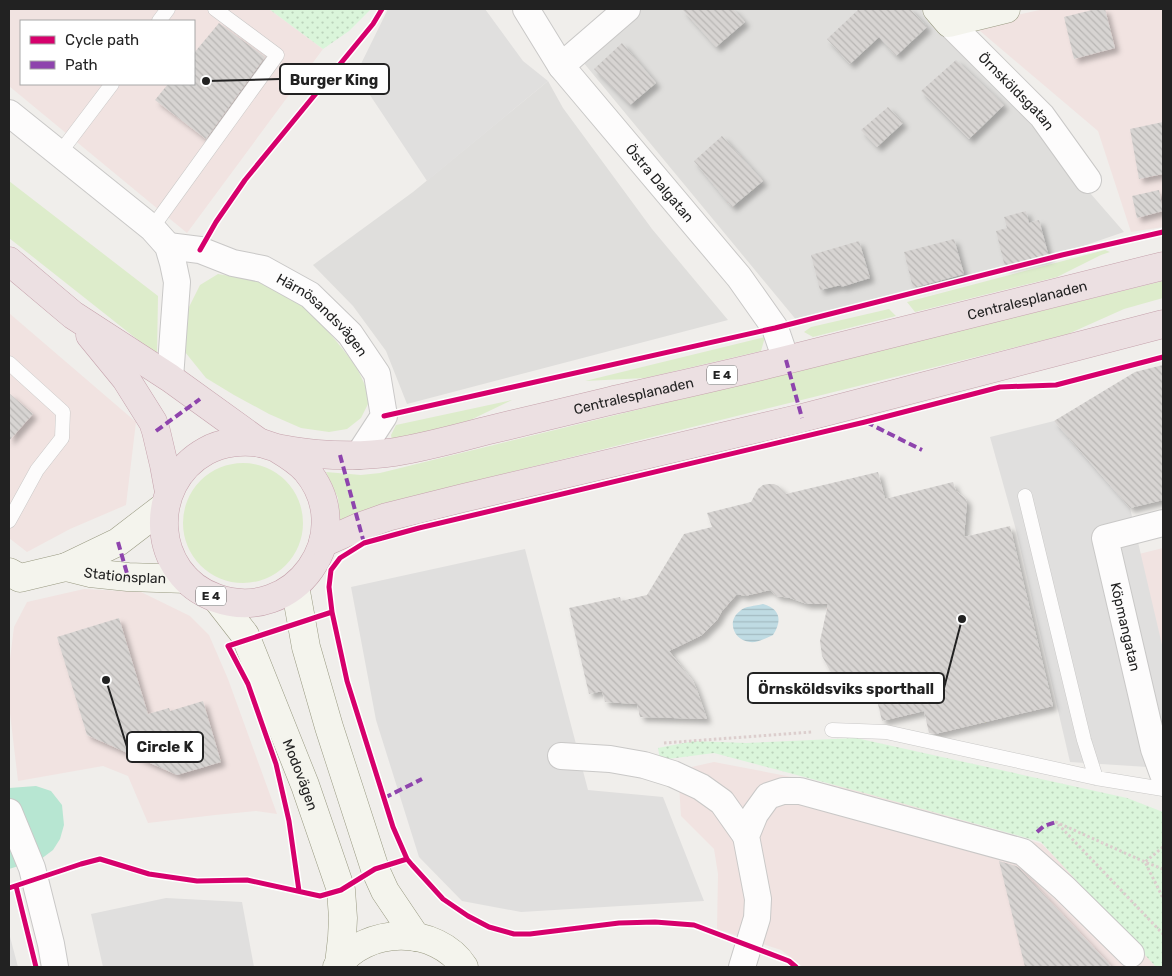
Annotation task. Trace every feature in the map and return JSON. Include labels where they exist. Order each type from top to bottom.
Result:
[{"type":"highway","name":"E 4","points":[[9,261],[73,315],[170,378],[269,446],[299,462],[315,482],[320,493],[325,518],[325,530],[323,543],[317,559],[308,573],[295,586],[278,597],[258,602],[238,603],[217,599],[195,587],[186,579],[174,563],[166,545],[164,532],[163,519],[167,499],[176,480],[184,469],[206,451],[218,446],[246,441],[269,446]]},
{"type":"highway","name":"Centralesplanaden","points":[[269,446],[317,454],[358,456],[415,449],[786,360],[1163,266]]},
{"type":"highway","name":"E 4","points":[[73,315],[126,379],[153,422],[164,465],[167,499]]},
{"type":"highway","points":[[323,543],[386,517],[802,418],[1163,324]]},
{"type":"main road","points":[[943,16],[1006,9]]},
{"type":"main road","name":"Stationsplan","points":[[12,580],[66,567],[118,542],[167,499]]},
{"type":"main road","name":"Stationsplan","points":[[66,567],[90,573],[128,577],[186,579]]},
{"type":"main road","points":[[295,586],[309,656],[329,727],[375,869],[385,890],[416,936]]},
{"type":"main road","name":"Modovägen","points":[[217,599],[245,635],[305,785],[341,890],[343,918],[338,966]]},
{"type":"main road","points":[[338,966],[355,950],[374,940],[395,935],[416,936],[433,942],[448,950],[466,966]]},
{"type":"street","name":"Östra Dalgatan","points":[[526,9],[561,66],[739,277],[775,328],[786,360]]},
{"type":"street","points":[[561,66],[627,9]]},
{"type":"street","name":"Örnsköldsgatan","points":[[943,16],[1042,116],[1088,180]]},
{"type":"street","points":[[9,113],[160,237],[173,263],[177,282],[170,378]]},
{"type":"street","name":"Härnösandsvägen","points":[[160,237],[233,263],[263,269],[310,295],[350,334],[377,374],[384,416],[358,456]]},
{"type":"street","name":"Köpmangatan","points":[[1163,523],[1105,538],[1154,749],[1163,774]]},
{"type":"street","points":[[561,756],[610,759],[644,765],[674,774],[701,787],[722,802],[746,836],[758,899],[757,918],[742,967]]},
{"type":"street","points":[[746,836],[755,814],[768,796],[783,791],[800,791],[1024,852],[1064,888],[1139,962]]},
{"type":"street","points":[[9,812],[32,868],[55,967]]},
{"type":"lane","points":[[160,20],[168,9]]},
{"type":"lane","points":[[160,237],[277,55],[216,9]]},
{"type":"lane","points":[[58,154],[111,85]]},
{"type":"lane","points":[[9,363],[64,412],[62,438],[38,470],[9,521]]},
{"type":"lane","points":[[1025,496],[1084,740],[1096,778]]},
{"type":"lane","points":[[832,730],[886,732],[1096,778],[1163,790]]},
{"type":"path","points":[[660,744],[832,730]]},
{"type":"path","points":[[1163,869],[1056,822],[1163,934]]},
{"type":"path","points":[[1145,862],[1163,847]]},
{"type":"path","points":[[1145,862],[1163,898]]},
{"type":"shaded area","points":[[9,9],[269,9],[323,49],[187,233],[9,86]]},
{"type":"shaded area","points":[[388,9],[485,9],[523,61],[548,81],[427,181],[356,74]]},
{"type":"shaded area","points":[[642,9],[922,9],[952,43],[1024,117],[1124,232],[1054,256],[798,322],[583,62]]},
{"type":"shaded area","points":[[1044,9],[1163,9],[1163,227],[1131,232],[1098,131],[973,25]]},
{"type":"shaded area","points":[[548,81],[563,108],[652,229],[728,320],[407,404],[386,351],[353,306],[313,265],[413,192]]},
{"type":"shaded area","points":[[9,313],[136,422],[126,505],[70,529],[27,552],[9,538]]},
{"type":"shaded area","points":[[1054,421],[1130,508],[1163,649],[1163,768],[1070,762],[1016,530],[990,437]]},
{"type":"shaded area","points":[[1163,548],[1163,650],[1139,554]]},
{"type":"shaded area","points":[[525,549],[588,790],[663,797],[704,901],[521,912],[462,901],[419,857],[376,720],[351,587]]},
{"type":"shaded area","points":[[84,589],[141,592],[190,616],[209,635],[228,679],[277,814],[256,811],[148,823],[128,776],[103,766],[18,781],[9,705],[9,667],[14,627],[27,602]]},
{"type":"shaded area","points":[[714,762],[865,791],[1042,844],[1163,967],[803,967],[781,950],[717,929],[718,874],[714,849],[681,816],[678,770]]},
{"type":"shaded area","points":[[166,898],[242,902],[254,967],[103,967],[91,914]]},
{"type":"shaded area","points":[[9,933],[18,967],[9,967]]},
{"type":"green space","points":[[269,9],[371,9],[349,31],[323,49]]},
{"type":"green space","points":[[9,181],[158,296],[157,355],[9,238]]},
{"type":"green space","points":[[1105,250],[1110,252],[1057,277],[915,312],[907,302]]},
{"type":"green space","points":[[218,274],[267,282],[304,304],[356,366],[371,398],[361,418],[347,429],[329,432],[301,428],[269,414],[206,378],[185,352],[185,315],[200,285]]},
{"type":"green space","points":[[1163,281],[1163,298],[1124,309],[1068,334],[382,504],[340,525],[338,498],[326,472],[361,475],[380,473]]},
{"type":"green space","points":[[889,309],[896,316],[813,337],[804,332],[811,327]]},
{"type":"green space","points":[[765,337],[761,351],[645,378],[585,381]]},
{"type":"green space","points":[[512,400],[462,424],[392,440],[391,435],[396,425]]},
{"type":"green space","points":[[243,463],[266,467],[286,480],[299,500],[303,523],[299,546],[286,566],[266,579],[243,583],[220,579],[200,566],[187,546],[183,523],[187,500],[200,480],[220,467]]},
{"type":"green space","points":[[856,738],[1127,798],[1163,812],[1163,967],[1156,967],[1041,842],[714,753],[660,760],[658,748],[694,741],[746,743]]},
{"type":"green space","points":[[36,786],[51,791],[62,805],[64,825],[60,839],[53,850],[41,859],[9,869],[9,788]]},
{"type":"water","points":[[763,604],[773,609],[778,616],[779,620],[776,630],[773,635],[762,640],[744,641],[736,634],[733,620],[745,608]]},
{"type":"building","points":[[682,9],[733,9],[745,22],[716,47]]},
{"type":"building","points":[[859,9],[910,9],[927,27],[896,56],[879,37],[850,64],[827,39]]},
{"type":"building","points":[[1096,9],[1105,9],[1115,48],[1074,59],[1064,17]]},
{"type":"building","points":[[219,23],[265,57],[206,139],[155,100],[167,85],[195,85],[195,52]]},
{"type":"building","points":[[622,43],[656,83],[630,105],[594,69]]},
{"type":"building","points":[[956,60],[1004,105],[969,139],[921,91]]},
{"type":"building","points":[[888,107],[903,123],[877,147],[861,130]]},
{"type":"building","points":[[1163,122],[1163,174],[1139,179],[1130,129]]},
{"type":"building","points":[[722,136],[763,181],[732,207],[694,161]]},
{"type":"building","points":[[1159,190],[1163,211],[1137,218],[1132,196]]},
{"type":"building","points":[[1026,211],[1029,223],[1039,220],[1049,257],[1005,267],[996,231],[1007,228],[1004,217]]},
{"type":"building","points":[[954,239],[964,274],[913,288],[904,252]]},
{"type":"building","points":[[859,241],[870,278],[841,287],[841,285],[820,290],[811,255]]},
{"type":"building","points":[[1163,365],[1163,500],[1130,508],[1054,421],[1135,372]]},
{"type":"building","points":[[9,393],[33,414],[9,441]]},
{"type":"building","points":[[878,472],[885,499],[953,482],[956,491],[967,502],[964,537],[1010,526],[1053,706],[935,734],[929,733],[924,711],[882,721],[874,687],[859,687],[843,681],[830,671],[822,656],[820,641],[828,604],[807,604],[777,596],[770,590],[745,596],[737,594],[722,611],[717,620],[702,635],[669,651],[693,681],[707,719],[640,717],[637,704],[605,702],[602,691],[589,694],[569,608],[620,597],[621,601],[647,595],[684,534],[712,527],[707,513],[751,502],[758,489],[763,485],[774,484],[786,494]]},
{"type":"building","points":[[119,618],[148,714],[169,708],[170,711],[203,701],[221,762],[177,775],[87,735],[57,637]]},
{"type":"building","points":[[999,861],[1019,868],[1112,967],[1025,967]]},
{"type":"marked path","points":[[786,360],[802,418]]},
{"type":"marked path","points":[[156,431],[200,399]]},
{"type":"marked path","points":[[866,422],[922,450]]},
{"type":"marked path","points":[[340,455],[364,543]]},
{"type":"marked path","points":[[118,542],[128,577]]},
{"type":"marked path","points":[[384,798],[422,779]]},
{"type":"marked path","points":[[1037,832],[1044,826],[1056,822]]},
{"type":"cycle path","points":[[200,250],[216,222],[245,180],[373,24],[382,9]]},
{"type":"cycle path","points":[[384,416],[775,328],[1062,255],[1163,232]]},
{"type":"cycle path","points":[[796,967],[789,961],[694,925],[655,922],[619,923],[530,934],[514,934],[489,927],[468,916],[443,899],[407,859],[393,827],[347,681],[332,612],[329,587],[331,570],[340,558],[364,543],[419,528],[865,422],[1000,387],[1056,385],[1163,357]]},
{"type":"cycle path","points":[[299,891],[289,821],[276,764],[248,684],[228,646],[332,612]]},
{"type":"cycle path","points":[[9,888],[100,859],[149,874],[197,881],[247,880],[320,896],[341,890],[375,869],[407,859]]},
{"type":"cycle path","points":[[16,886],[36,967]]},
{"type":"place","name":"Burger King","points":[[206,81]]},
{"type":"place","name":"Örnsköldsviks sporthall","points":[[962,619]]},
{"type":"place","name":"Circle K","points":[[106,680]]}]
